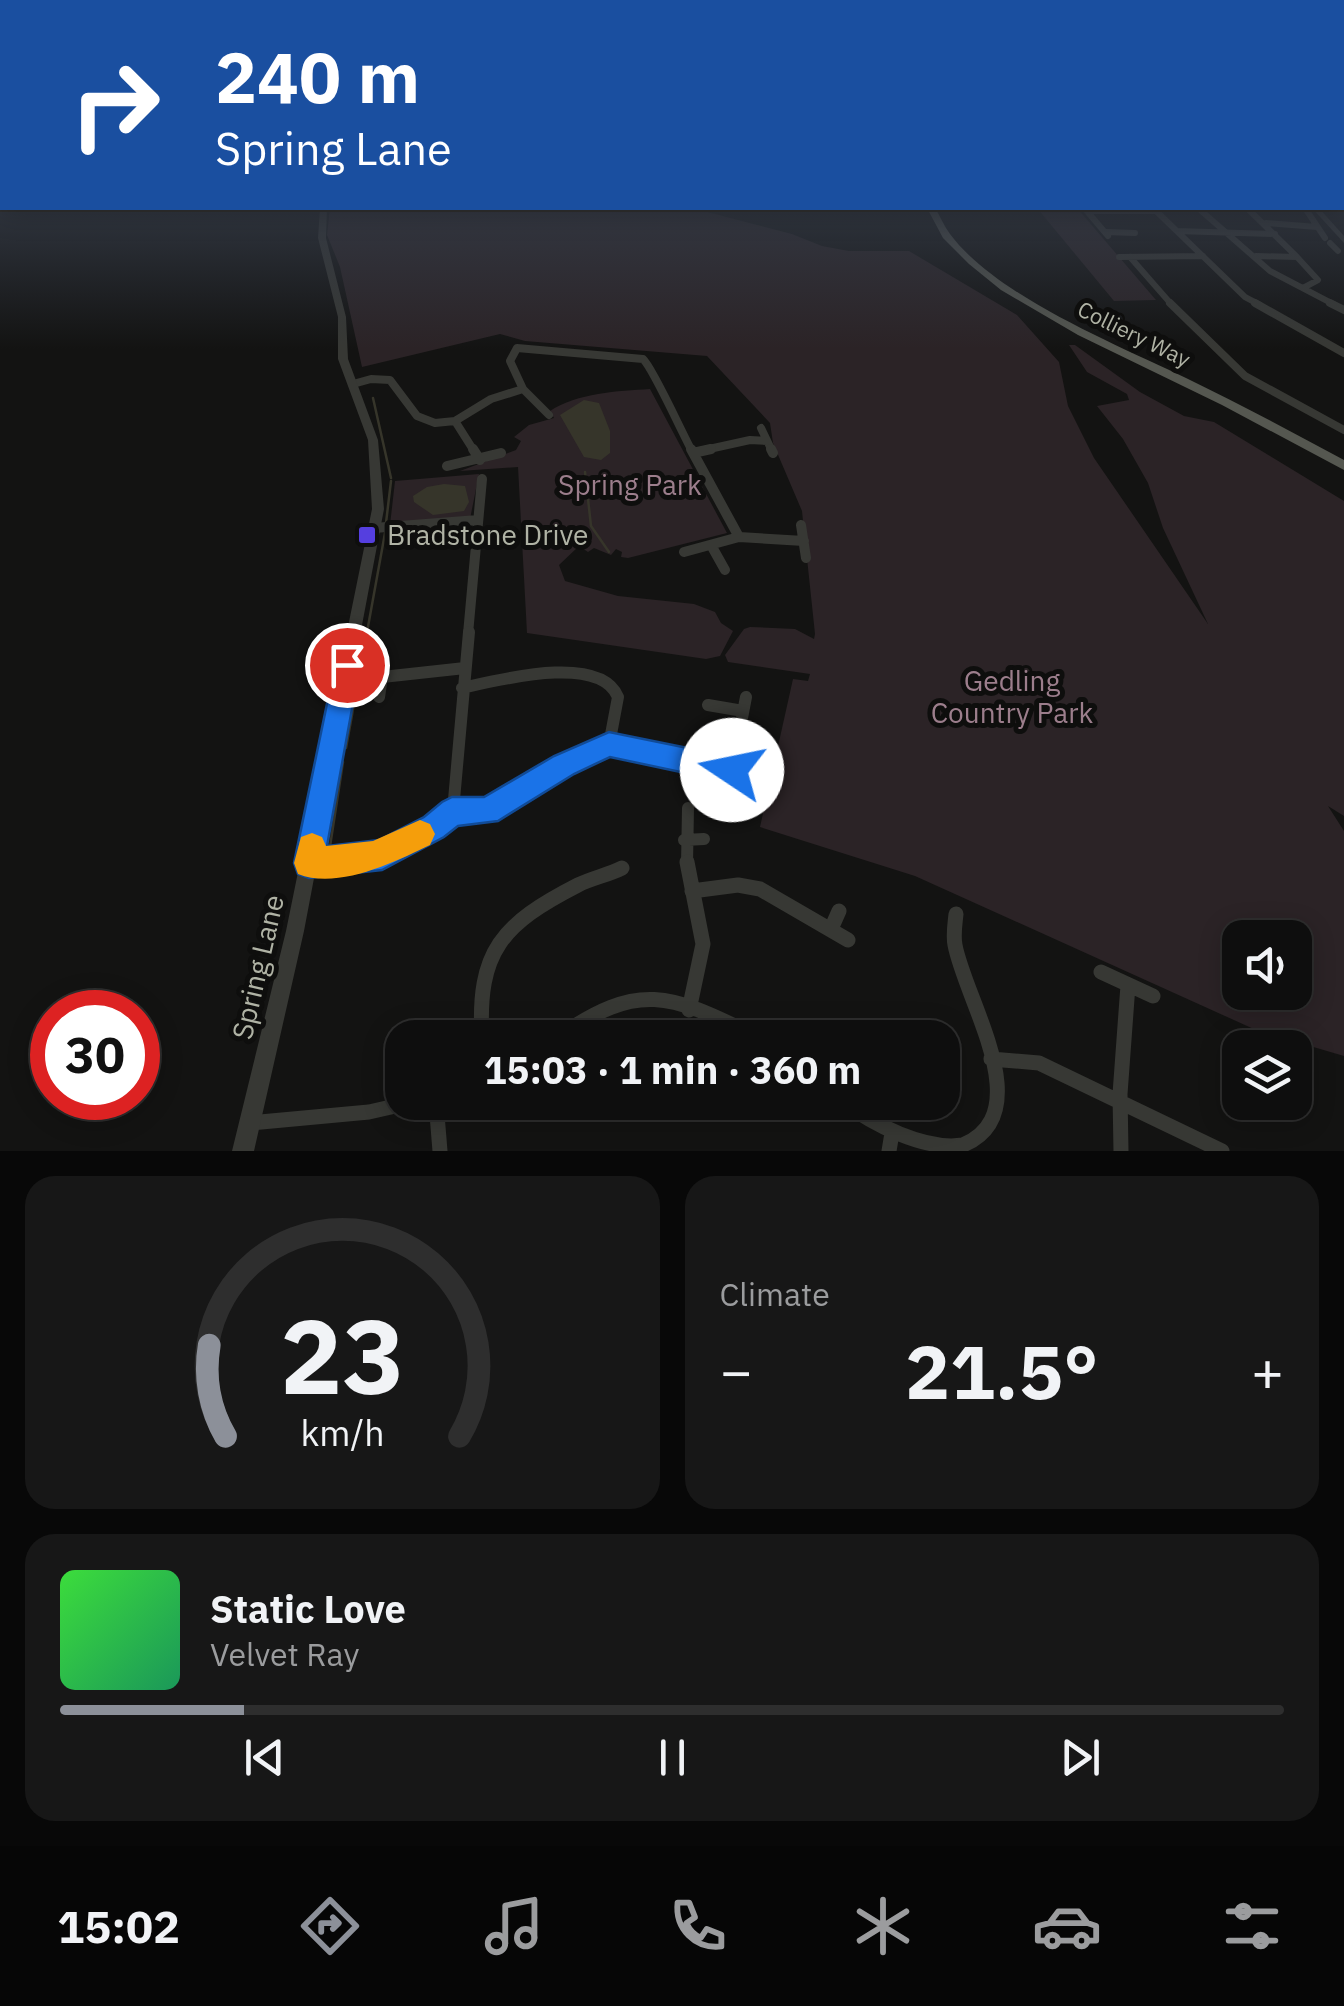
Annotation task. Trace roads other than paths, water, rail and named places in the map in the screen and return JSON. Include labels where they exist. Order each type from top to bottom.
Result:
[{"type":"main road","name":"Colliery Way","points":[[952,242],[964,255],[1037,306],[1344,466]]},
{"type":"street","name":"Spring Lane","points":[[243,1151],[309,863],[378,509],[374,440],[342,359],[342,317],[323,242]]},
{"type":"street","points":[[1188,242],[1249,300],[1344,353]]},
{"type":"street","points":[[1237,242],[1270,271],[1344,310]]},
{"type":"street","points":[[1283,242],[1318,280],[1303,288]]},
{"type":"street","points":[[1119,257],[1203,256]]},
{"type":"street","points":[[1255,256],[1297,257]]},
{"type":"street","points":[[1130,257],[1166,299],[1242,374],[1344,430]]},
{"type":"street","points":[[556,404],[545,412],[523,388],[510,361],[511,354],[524,346],[643,359],[651,366],[661,395],[739,538]]},
{"type":"street","points":[[353,384],[386,379],[422,420],[435,423],[455,420],[491,399],[523,388]]},
{"type":"street","points":[[455,420],[480,460]]},
{"type":"street","points":[[762,428],[773,453]]},
{"type":"street","points":[[692,453],[766,440]]},
{"type":"street","points":[[446,466],[501,453]]},
{"type":"street","points":[[452,812],[482,479]]},
{"type":"street","points":[[374,528],[478,520]]},
{"type":"street","points":[[802,525],[806,558]]},
{"type":"street","points":[[684,552],[739,538],[804,541]]},
{"type":"street","points":[[711,545],[724,570]]},
{"type":"street","points":[[364,679],[465,668]]},
{"type":"street","points":[[462,688],[528,676],[595,674],[612,685],[619,698],[609,745]]},
{"type":"street","points":[[379,697],[382,677]]},
{"type":"street","points":[[309,863],[382,855],[434,827],[452,812],[488,811],[564,765],[609,745],[739,772],[745,704],[708,704]]},
{"type":"street","points":[[688,808],[684,840],[703,944],[690,1010]]},
{"type":"street","points":[[684,840],[704,839]]},
{"type":"street","points":[[482,1020],[484,966],[507,930],[577,886],[616,876]]},
{"type":"street","points":[[692,891],[748,886],[776,896],[848,940]]},
{"type":"street","points":[[831,928],[839,911]]},
{"type":"street","points":[[865,1120],[891,1142],[947,1149],[973,1143],[990,1127],[998,1110],[991,1059],[947,943],[956,914]]},
{"type":"street","points":[[1101,972],[1152,996]]},
{"type":"street","points":[[1121,1151],[1120,1100],[1128,985]]},
{"type":"street","points":[[588,1020],[622,1000],[655,1000],[715,1020]]},
{"type":"street","points":[[991,1059],[1039,1062],[1222,1151]]},
{"type":"street","points":[[250,1124],[385,1108]]},
{"type":"street","points":[[437,1120],[440,1151]]},
{"type":"waterway","points":[[373,398],[391,478]]},
{"type":"waterway","points":[[585,472],[591,526],[609,552]]},
{"type":"waterway","points":[[386,523],[391,481]]},
{"type":"waterway","points":[[346,748],[385,533]]},
{"type":"waterway","points":[[329,853],[343,762]]},
{"type":"place","name":"Bradstone Drive","points":[[367,535]]},
{"type":"park label","name":"Spring Park","points":[[630,485]]},
{"type":"park label","name":"Gedling Country Park","points":[[1012,697]]}]
